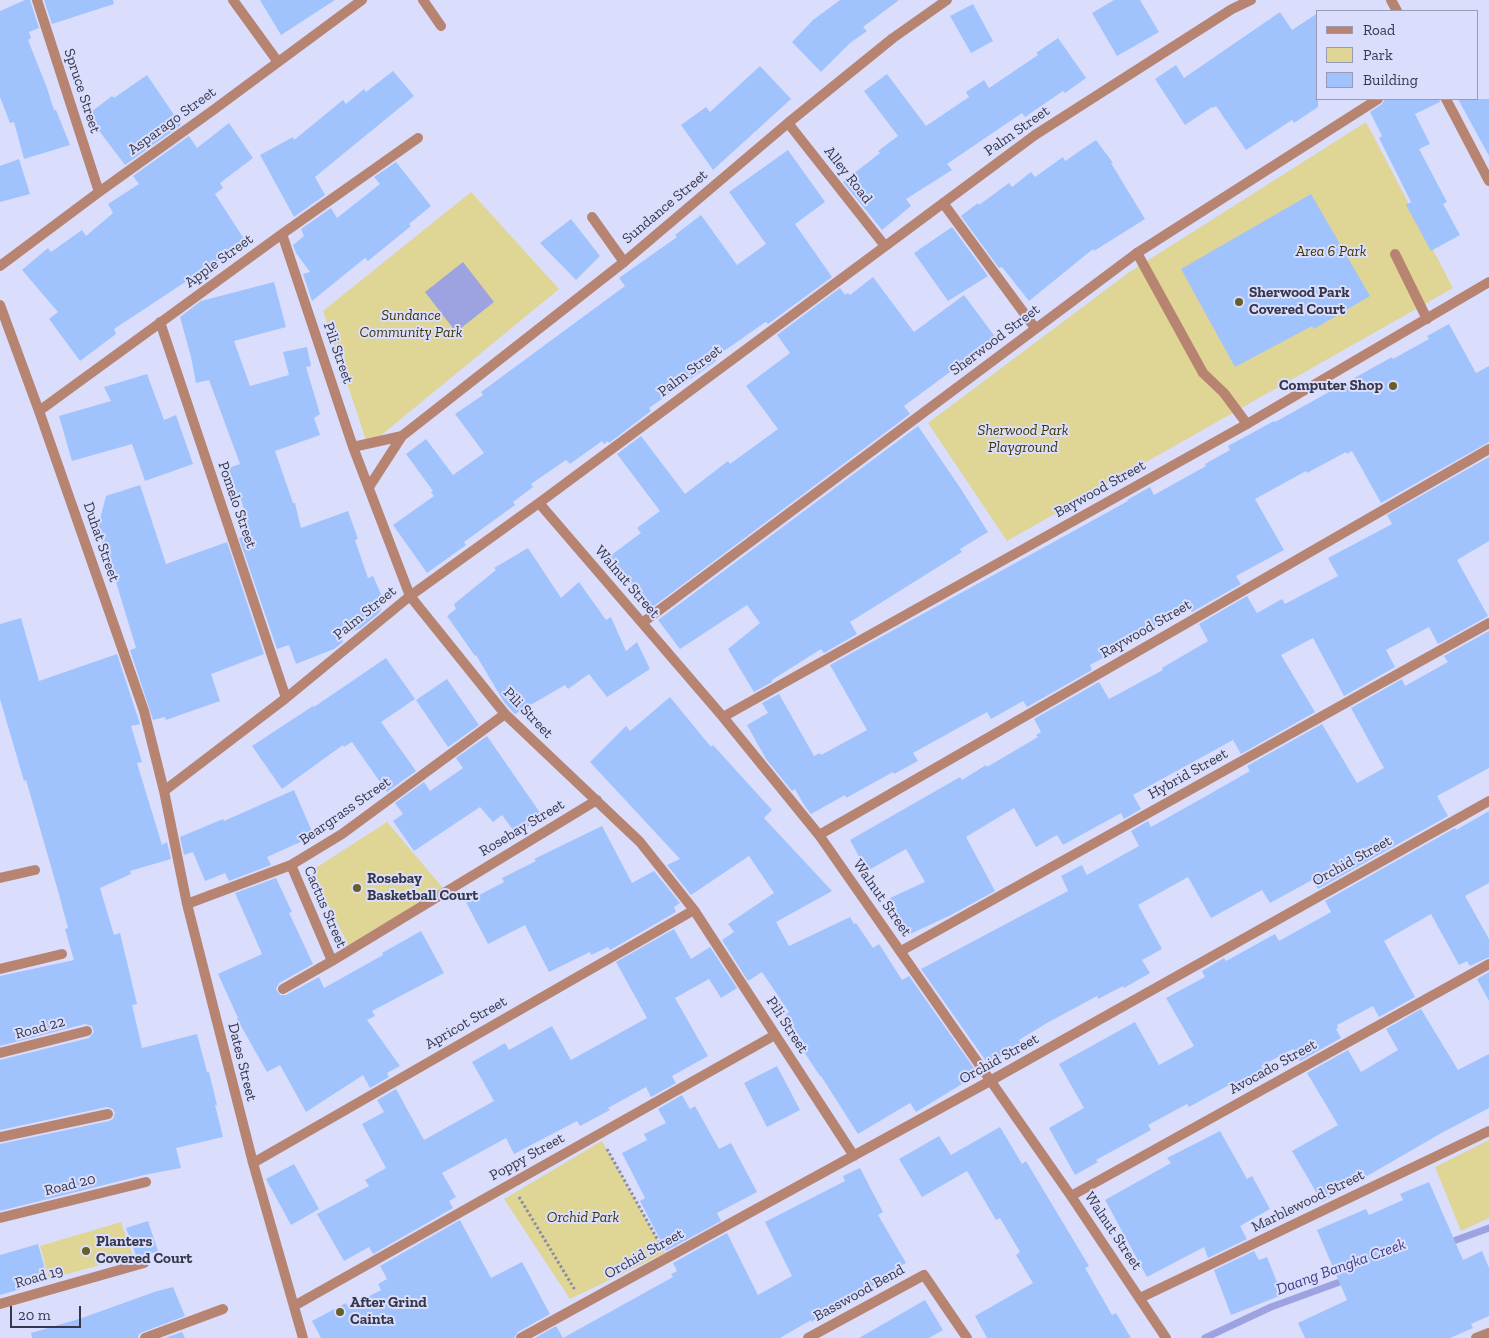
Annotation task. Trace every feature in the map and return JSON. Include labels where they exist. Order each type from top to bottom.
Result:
[{"type":"street","name":"Spruce Street","points":[[37,0],[99,192]]},
{"type":"street","points":[[233,0],[278,62]]},
{"type":"street","name":"Asparago Street","points":[[0,266],[362,0]]},
{"type":"street","points":[[423,0],[441,26]]},
{"type":"street","name":"Sundance Street","points":[[402,436],[624,262],[788,123],[893,38],[947,0]]},
{"type":"street","name":"Palm Street","points":[[164,791],[286,698],[410,596],[539,503],[1035,135],[1232,9],[1252,0]]},
{"type":"street","name":"Sherwood Street","points":[[642,622],[1137,253],[1376,100]]},
{"type":"street","points":[[1447,100],[1489,181]]},
{"type":"street","name":"Alley Road","points":[[788,123],[885,246]]},
{"type":"street","name":"Apple Street","points":[[39,411],[282,234],[418,138]]},
{"type":"street","points":[[943,203],[1035,328]]},
{"type":"street","points":[[592,217],[624,262]]},
{"type":"street","name":"Pili Street","points":[[282,234],[354,446],[410,596],[504,714],[640,842],[694,910],[854,1156]]},
{"type":"street","points":[[1137,253],[1203,373],[1224,393],[1247,424]]},
{"type":"street","points":[[1395,254],[1427,319]]},
{"type":"street","name":"Baywood Street","points":[[724,717],[1247,424],[1489,282]]},
{"type":"street","name":"Duhat Street","points":[[0,305],[144,711],[164,791]]},
{"type":"street","name":"Pomelo Street","points":[[160,322],[286,698]]},
{"type":"street","points":[[354,446],[402,436]]},
{"type":"street","points":[[369,487],[402,436]]},
{"type":"street","name":"Raywood Street","points":[[819,834],[1489,450]]},
{"type":"street","name":"Walnut Street","points":[[539,503],[724,717],[819,834],[1071,1196],[1166,1338]]},
{"type":"street","name":"Hybrid Street","points":[[901,951],[1489,623]]},
{"type":"street","name":"Beargrass Street","points":[[187,904],[291,865],[342,834],[504,714]]},
{"type":"street","name":"Dates Street","points":[[164,791],[187,904],[253,1163],[303,1338]]},
{"type":"street","name":"Rosebay Street","points":[[283,989],[596,800]]},
{"type":"street","name":"Orchid Street","points":[[521,1338],[990,1082],[1489,801]]},
{"type":"street","name":"Cactus Street","points":[[291,865],[332,960]]},
{"type":"street","points":[[0,878],[36,870]]},
{"type":"street","name":"Apricot Street","points":[[253,1163],[694,910]]},
{"type":"street","points":[[0,969],[62,954]]},
{"type":"street","name":"Avocado Street","points":[[1071,1196],[1489,964]]},
{"type":"street","name":"Road 22","points":[[0,1053],[87,1031]]},
{"type":"street","name":"Poppy Street","points":[[294,1306],[775,1035]]},
{"type":"street","points":[[0,1137],[108,1114]]},
{"type":"street","name":"Marblewood Street","points":[[1140,1298],[1489,1131]]},
{"type":"street","name":"Road 20","points":[[0,1218],[146,1182]]},
{"type":"street","name":"Road 19","points":[[0,1304],[144,1263]]},
{"type":"street","name":"Basswood Bend","points":[[808,1338],[924,1275],[967,1338]]},
{"type":"street","points":[[145,1338],[223,1309]]},
{"type":"street","points":[[1476,1338],[1489,1333]]},
{"type":"path","points":[[598,1134],[668,1258]]},
{"type":"path","points":[[511,1184],[583,1304]]},
{"type":"green space","name":"Area 6 Park","points":[[1366,122],[1453,288],[1007,541],[928,423],[1128,273]]},
{"type":"green space","name":"Sundance Community Park","points":[[471,192],[559,289],[368,446],[323,311]]},
{"type":"green space","points":[[387,822],[443,888],[349,946],[311,871]]},
{"type":"green space","points":[[1489,1140],[1489,1218],[1461,1231],[1435,1167]]},
{"type":"green space","name":"Orchid Park","points":[[602,1141],[665,1253],[570,1299],[504,1199]]},
{"type":"green space","name":"Planters Covered Court","points":[[121,1222],[133,1256],[49,1279],[40,1246]]},
{"type":"water","points":[[463,262],[494,302],[456,332],[425,292]]},
{"type":"building","points":[[25,0],[30,0],[39,28],[29,32],[31,38],[28,40],[54,110],[56,110],[70,145],[24,159],[14,122],[10,123],[0,97],[0,11]]},
{"type":"building","points":[[44,0],[113,0],[114,4],[52,24]]},
{"type":"building","points":[[260,0],[335,0],[281,35]]},
{"type":"building","points":[[840,0],[899,0],[863,27],[867,31],[850,43],[821,72],[792,42],[813,20]]},
{"type":"building","points":[[1114,0],[1140,0],[1159,32],[1117,56],[1092,13]]},
{"type":"building","points":[[973,4],[993,41],[971,53],[950,16]]},
{"type":"building","points":[[1280,12],[1292,30],[1316,14],[1316,100],[1318,100],[1318,107],[1294,123],[1292,120],[1246,150],[1216,106],[1185,125],[1155,79],[1176,65],[1184,78]]},
{"type":"building","points":[[1058,38],[1086,78],[1025,117],[1022,113],[947,164],[952,170],[906,199],[911,206],[882,230],[843,182],[898,136],[864,91],[887,74],[926,126],[969,97],[966,92],[984,80],[989,88],[1038,55],[1036,53]]},
{"type":"building","points":[[760,66],[791,99],[713,170],[681,125],[706,107],[710,112]]},
{"type":"building","points":[[393,71],[414,96],[315,177],[325,195],[294,217],[260,155],[293,137],[294,140],[343,100],[346,104],[364,89],[366,92]]},
{"type":"building","points":[[147,75],[181,125],[125,165],[87,115],[112,96],[114,98]]},
{"type":"building","points":[[1489,99],[1489,156],[1459,100]]},
{"type":"building","points":[[1384,100],[1439,100],[1440,102],[1415,114],[1430,144],[1419,149],[1447,202],[1443,204],[1460,235],[1431,251],[1406,205],[1411,202],[1379,138],[1382,136],[1370,112],[1382,104]]},
{"type":"building","points":[[229,123],[253,158],[220,183],[223,188],[215,194],[246,242],[114,329],[116,334],[80,361],[49,319],[58,312],[22,270],[48,248],[51,252],[82,230],[86,236],[113,213],[108,204],[139,184],[133,176],[189,136],[197,148]]},
{"type":"building","points":[[1096,140],[1113,163],[1111,163],[1145,219],[1094,251],[1093,249],[1029,301],[1002,267],[999,268],[961,216],[1009,183],[1012,187],[1031,172],[1035,177],[1063,157],[1065,161]]},
{"type":"building","points":[[788,150],[825,202],[795,224],[832,277],[768,324],[764,323],[714,358],[716,361],[649,408],[651,411],[609,443],[608,441],[604,444],[602,441],[570,464],[566,460],[531,484],[533,487],[513,502],[515,505],[464,542],[466,545],[427,573],[393,525],[434,496],[431,492],[433,491],[406,454],[426,439],[453,475],[484,453],[455,414],[483,395],[481,392],[625,286],[619,278],[677,237],[675,235],[701,215],[737,265],[766,244],[729,192]]},
{"type":"building","points":[[19,159],[30,194],[0,202],[0,166]]},
{"type":"building","points":[[396,162],[431,206],[409,224],[411,226],[368,261],[365,258],[312,301],[303,274],[310,272],[296,253],[293,245],[304,236],[301,229],[331,208],[337,218],[380,184],[374,177]]},
{"type":"building","points":[[1311,194],[1370,296],[1314,329],[1312,326],[1235,367],[1181,269]]},
{"type":"building","points":[[571,219],[600,256],[576,280],[540,243]]},
{"type":"building","points":[[952,227],[988,276],[948,301],[914,253]]},
{"type":"building","points":[[873,277],[914,332],[964,295],[996,338],[904,406],[910,414],[650,609],[610,556],[641,533],[637,528],[660,511],[617,454],[641,436],[685,494],[728,461],[730,464],[778,429],[746,386],[790,353],[777,335],[840,288],[845,295],[848,293],[850,295]]},
{"type":"building","points":[[274,282],[286,327],[234,341],[250,386],[289,375],[283,352],[307,347],[311,366],[306,367],[320,414],[314,418],[320,435],[275,451],[293,503],[295,503],[301,528],[348,511],[358,539],[355,540],[368,578],[373,576],[385,603],[380,606],[382,608],[379,613],[361,628],[341,636],[343,642],[334,649],[296,664],[289,645],[277,649],[239,538],[250,534],[240,495],[238,496],[228,468],[240,464],[209,380],[196,383],[180,317],[201,301]]},
{"type":"building","points":[[1449,324],[1476,373],[1489,366],[1489,442],[1381,503],[1352,451],[1347,454],[1346,452],[1307,473],[1306,471],[1255,499],[1284,550],[1236,576],[1241,584],[1192,612],[1189,607],[1135,637],[1136,640],[1090,665],[1092,670],[1027,707],[1023,701],[991,719],[987,712],[913,753],[918,761],[894,774],[893,772],[846,798],[845,795],[811,814],[795,789],[792,791],[766,759],[747,725],[768,713],[762,703],[779,694],[814,756],[820,753],[821,755],[867,730],[830,665],[1128,501],[1150,487],[1154,495],[1206,466],[1205,464],[1230,450],[1228,446],[1392,357],[1393,359],[1429,339],[1427,336]]},
{"type":"building","points":[[147,374],[164,420],[176,415],[193,464],[145,481],[132,444],[72,461],[59,416],[111,401],[104,387]]},
{"type":"building","points":[[918,426],[988,532],[960,549],[962,552],[850,622],[857,634],[824,653],[821,649],[754,692],[728,649],[760,623],[747,605],[680,649],[658,620]]},
{"type":"building","points":[[1489,457],[1489,541],[1457,560],[1488,616],[1438,644],[1429,627],[1386,650],[1395,667],[1344,696],[1313,638],[1281,655],[1315,712],[1241,754],[1233,740],[1133,795],[1141,809],[1124,819],[1121,813],[1063,845],[1057,835],[1036,847],[1014,808],[966,837],[995,891],[951,915],[908,935],[890,898],[925,882],[906,849],[867,871],[850,840],[960,777],[962,780],[1038,737],[1036,735],[1041,732],[1034,719],[1099,682],[1109,699],[1163,670],[1162,668],[1208,641],[1199,624],[1247,596],[1257,613],[1282,599],[1285,604],[1338,576],[1328,558],[1392,524],[1387,515]]},
{"type":"building","points":[[140,485],[166,564],[227,542],[264,654],[211,674],[220,701],[166,720],[165,717],[153,720],[130,650],[136,648],[109,559],[97,531],[106,496]]},
{"type":"building","points":[[528,548],[561,598],[579,582],[606,620],[611,617],[626,651],[637,642],[650,669],[607,697],[589,674],[568,689],[565,685],[515,714],[504,702],[476,655],[447,616],[456,609],[454,604],[496,570],[494,568]]},
{"type":"building","points":[[21,618],[39,681],[117,654],[140,724],[131,726],[142,762],[137,763],[162,845],[167,842],[171,859],[130,871],[131,874],[100,888],[114,935],[120,933],[137,1004],[132,1005],[142,1048],[197,1034],[207,1072],[209,1072],[223,1137],[176,1148],[181,1168],[144,1175],[0,1211],[0,1144],[109,1121],[113,1119],[115,1113],[113,1109],[107,1107],[0,1130],[0,1060],[89,1038],[94,1032],[92,1026],[85,1024],[0,1046],[0,976],[74,960],[65,929],[68,928],[58,891],[0,699],[0,624]]},
{"type":"building","points":[[1489,631],[1489,768],[1437,796],[1448,816],[1318,889],[1312,880],[1270,903],[1262,890],[1211,918],[1188,877],[1138,905],[1162,949],[1142,960],[1150,973],[1124,988],[1123,986],[1098,999],[1097,996],[1047,1023],[1019,1040],[1021,1045],[988,1064],[921,969],[1068,891],[1061,876],[1082,865],[1087,875],[1139,846],[1131,831],[1148,821],[1151,827],[1250,771],[1247,766],[1322,724],[1357,783],[1384,768],[1351,708],[1402,679],[1405,686],[1448,662],[1444,656]]},
{"type":"building","points":[[386,658],[415,699],[381,722],[416,771],[387,792],[352,742],[344,747],[343,745],[282,789],[252,746]]},
{"type":"building","points":[[447,679],[479,725],[448,747],[416,700]]},
{"type":"building","points":[[670,697],[711,747],[713,745],[772,810],[764,818],[832,891],[776,922],[789,946],[850,917],[873,948],[879,944],[902,980],[909,976],[976,1071],[965,1078],[967,1081],[916,1112],[910,1103],[858,1134],[804,1052],[808,1049],[785,1015],[789,1012],[762,972],[748,981],[722,940],[734,932],[728,924],[774,893],[749,856],[691,895],[667,865],[680,859],[590,762],[626,726],[630,731]]},
{"type":"building","points":[[487,736],[543,817],[516,834],[502,815],[493,822],[480,807],[414,851],[393,821],[403,814],[395,803],[424,782],[430,791],[463,768],[456,758]]},
{"type":"building","points":[[294,790],[314,836],[267,857],[271,865],[229,881],[225,873],[205,881],[193,852],[184,855],[180,837],[223,819],[224,821]]},
{"type":"building","points":[[1489,811],[1489,883],[1465,896],[1489,939],[1489,957],[1470,966],[1467,961],[1459,965],[1431,914],[1384,941],[1415,997],[1379,1017],[1373,1006],[1337,1025],[1338,1028],[1336,1029],[1341,1038],[1300,1061],[1293,1049],[1261,1066],[1263,1069],[1230,1087],[1229,1085],[1189,1107],[1187,1104],[1148,1125],[1151,1130],[1096,1160],[1098,1162],[1075,1175],[1049,1128],[1084,1108],[1059,1064],[1135,1022],[1159,1065],[1194,1046],[1166,998],[1205,977],[1202,971],[1224,958],[1226,961],[1275,934],[1279,941],[1331,912],[1325,901]]},
{"type":"building","points":[[602,826],[632,883],[654,871],[680,903],[674,907],[676,912],[610,950],[608,947],[591,955],[590,952],[549,972],[525,925],[488,944],[466,902],[504,882],[502,878],[536,861],[534,859]]},
{"type":"building","points":[[276,878],[292,912],[289,913],[313,964],[279,983],[276,989],[280,995],[286,995],[319,977],[324,988],[421,931],[444,973],[372,1011],[375,1016],[367,1020],[400,1066],[387,1073],[389,1077],[370,1088],[363,1075],[306,1112],[280,1065],[267,1072],[237,1019],[218,974],[262,954],[235,893]]},
{"type":"building","points":[[674,929],[691,959],[710,947],[737,988],[721,998],[709,979],[675,998],[708,1056],[672,1076],[676,1083],[651,1097],[646,1087],[580,1126],[577,1121],[514,1154],[506,1138],[442,1173],[456,1197],[449,1201],[453,1208],[373,1254],[369,1247],[344,1261],[317,1214],[369,1186],[365,1180],[386,1168],[362,1124],[384,1112],[377,1100],[396,1089],[424,1140],[494,1101],[472,1062],[505,1043],[509,1050],[552,1026],[571,1060],[647,1018],[616,962]]},
{"type":"building","points":[[1489,972],[1489,1001],[1477,979]]},
{"type":"building","points":[[1421,1009],[1458,1070],[1489,1054],[1489,1108],[1445,1131],[1322,1202],[1292,1151],[1338,1125],[1307,1073],[1348,1050],[1361,1072],[1398,1050],[1386,1029]]},
{"type":"building","points":[[777,1066],[800,1110],[767,1127],[744,1083]]},
{"type":"building","points":[[682,1095],[690,1109],[695,1106],[719,1149],[731,1143],[757,1192],[717,1213],[721,1221],[666,1251],[640,1201],[645,1198],[622,1153],[647,1140],[644,1134],[666,1123],[658,1109]]},
{"type":"building","points":[[1000,1127],[1022,1164],[1026,1161],[1089,1266],[1085,1268],[1112,1315],[1116,1313],[1131,1338],[987,1338],[975,1316],[1033,1283],[1016,1255],[1020,1252],[1000,1218],[996,1220],[967,1171],[922,1197],[899,1159],[939,1136],[951,1155]]},
{"type":"building","points":[[1220,1131],[1247,1179],[1252,1176],[1270,1209],[1240,1226],[1247,1239],[1208,1258],[1204,1247],[1147,1277],[1105,1200],[1171,1163],[1167,1158]]},
{"type":"building","points":[[294,1164],[319,1209],[291,1225],[266,1179]]},
{"type":"building","points":[[860,1168],[883,1212],[878,1215],[906,1263],[874,1281],[876,1284],[811,1322],[811,1320],[780,1338],[563,1338],[673,1277],[671,1274],[677,1271],[673,1263],[727,1233],[758,1295],[792,1276],[765,1222],[845,1181],[843,1176]]},
{"type":"building","points":[[1429,1182],[1463,1260],[1482,1251],[1489,1268],[1489,1316],[1471,1324],[1473,1328],[1450,1338],[1305,1338],[1298,1323],[1347,1300],[1317,1230],[1366,1209],[1369,1215],[1403,1200],[1400,1194]]},
{"type":"building","points":[[460,1220],[491,1278],[522,1262],[550,1314],[518,1332],[514,1338],[321,1338],[312,1321],[346,1303],[348,1307],[381,1290],[378,1284],[387,1279],[380,1266]]},
{"type":"building","points":[[148,1221],[158,1251],[137,1258],[126,1228]]},
{"type":"building","points":[[38,1244],[48,1280],[0,1295],[0,1255]]},
{"type":"building","points":[[1254,1251],[1259,1260],[1267,1257],[1282,1295],[1231,1315],[1214,1270]]},
{"type":"building","points":[[173,1287],[185,1316],[143,1332],[139,1334],[138,1338],[32,1338],[31,1333]]},
{"type":"building","points":[[925,1300],[943,1330],[929,1338],[859,1338]]},
{"type":"building","points":[[556,1326],[563,1338],[535,1338]]},
{"type":"building","points":[[182,1332],[185,1338],[165,1338]]},
{"type":"waterway","name":"Daang Bangka Creek","points":[[1448,1243],[1489,1228]]},
{"type":"waterway","name":"Daang Bangka Creek","points":[[1205,1338],[1271,1307],[1348,1279]]},
{"type":"place","name":"Sherwood Park Covered Court","points":[[1239,302]]},
{"type":"place","name":"Computer Shop","points":[[1393,386]]},
{"type":"place","name":"Rosebay Basketball Court","points":[[357,888]]},
{"type":"place","name":"Planters Covered Court","points":[[86,1251]]},
{"type":"place","name":"After Grind Cainta","points":[[340,1312]]},
{"type":"park label","name":"Sherwood Park Playground","points":[[1023,440]]}]
